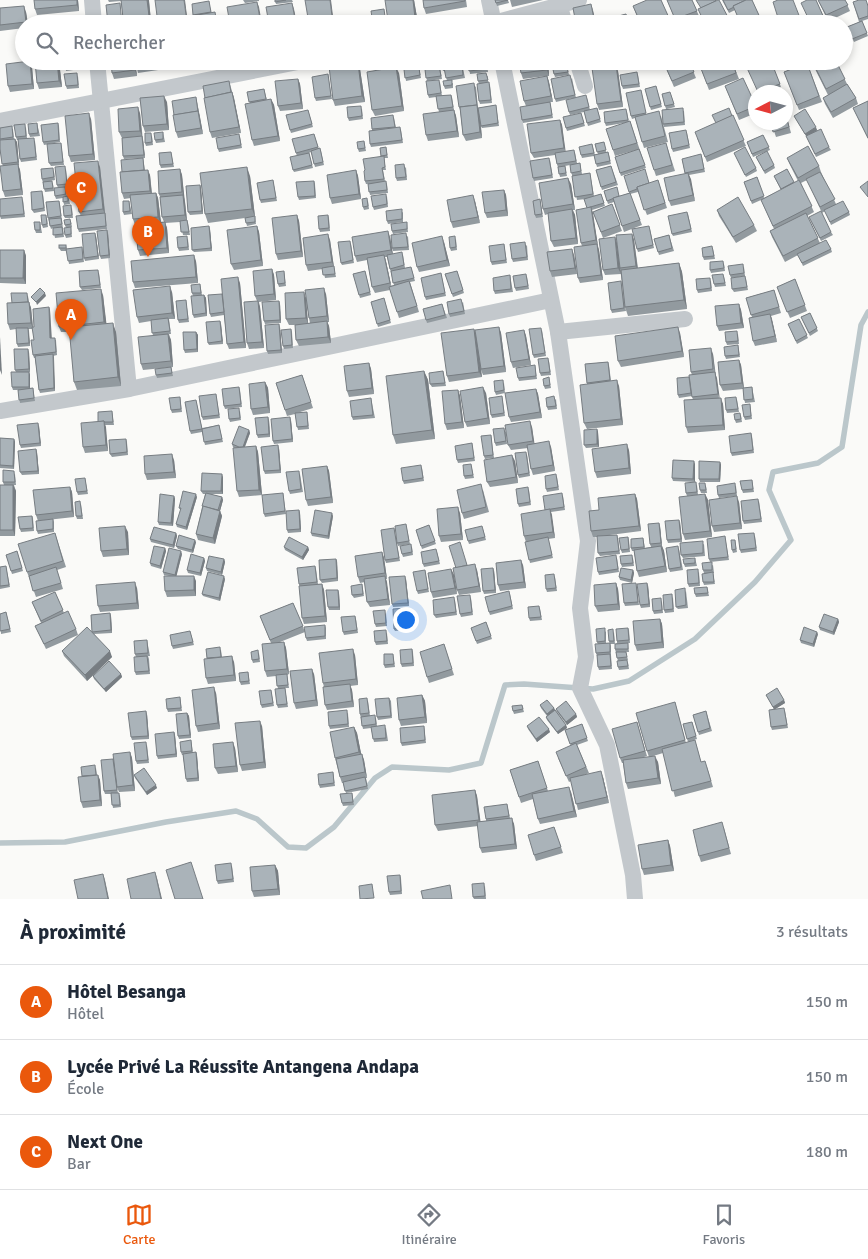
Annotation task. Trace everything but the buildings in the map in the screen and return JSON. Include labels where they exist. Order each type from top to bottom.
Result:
[{"type":"street","points":[[92,0],[93,15]]},
{"type":"street","points":[[489,0],[492,15]]},
{"type":"street","points":[[523,15],[579,0]]},
{"type":"street","points":[[559,4],[562,15]]},
{"type":"street","points":[[98,70],[129,389]]},
{"type":"street","points":[[0,121],[259,70]]},
{"type":"street","points":[[504,70],[558,332],[588,542],[580,608],[586,657],[580,688],[607,745],[633,875],[635,899]]},
{"type":"street","points":[[580,70],[584,86]]},
{"type":"street","points":[[0,411],[129,389],[551,300]]},
{"type":"street","points":[[558,332],[685,319]]},
{"type":"waterway","points":[[0,843],[65,842],[166,822],[236,811],[257,819],[288,847],[306,848],[334,827],[375,778],[392,767],[449,770],[481,763],[505,685],[524,684],[593,689],[629,681],[695,639],[755,582],[791,540],[769,490],[773,472],[818,463],[842,447],[861,325],[868,312]]},
{"type":"place","name":"Next One","points":[[81,213]]},
{"type":"place","name":"Lycée Privé La Réussite Antangena Andapa","points":[[148,257]]},
{"type":"place","name":"Hôtel Besanga","points":[[71,340]]}]
